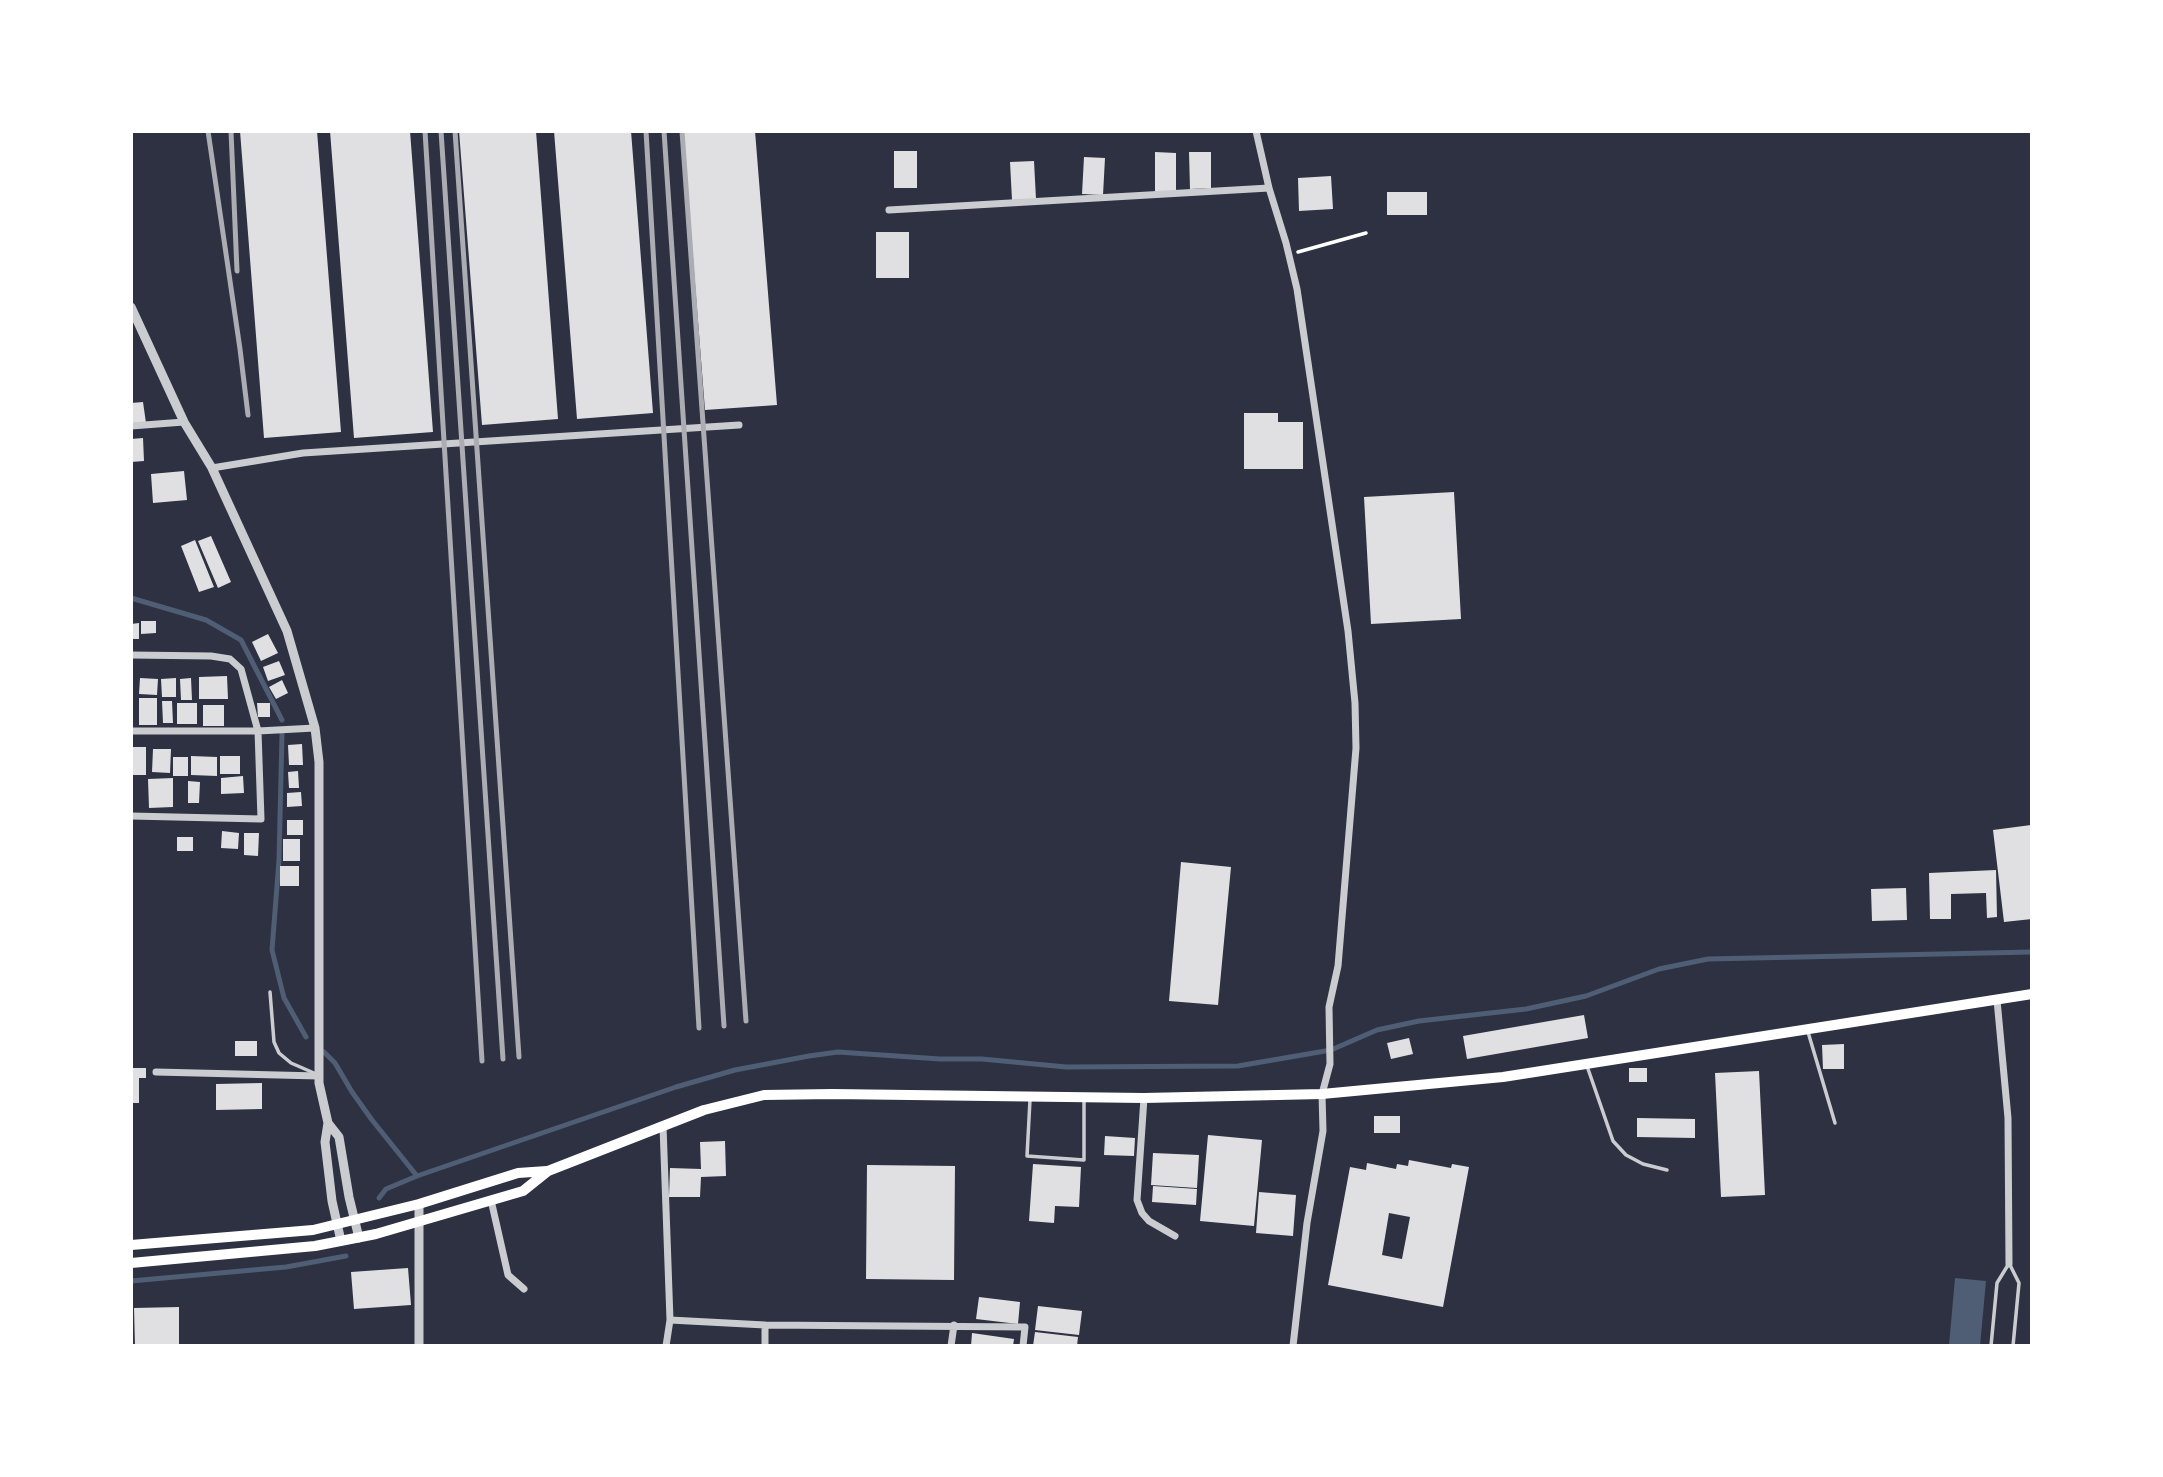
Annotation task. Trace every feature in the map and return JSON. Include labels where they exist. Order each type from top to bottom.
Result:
[{"type":"main road","points":[[131,1263],[359,1238],[523,1191],[548,1171],[704,1110],[764,1095],[1144,1098],[1322,1094],[1503,1077],[2032,994]]},
{"type":"main road","points":[[131,1245],[313,1230],[419,1204],[518,1173],[548,1171]]},
{"type":"street","points":[[1256,131],[1297,289],[1355,703],[1355,761],[1338,966],[1329,1007],[1330,1064],[1322,1094],[1323,1131],[1307,1223],[1293,1346]]},
{"type":"street","points":[[889,209],[1269,188]]},
{"type":"street","points":[[131,307],[184,422],[212,468],[287,631],[315,728],[319,762],[319,1076],[328,1123],[325,1142],[341,1241]]},
{"type":"street","points":[[131,426],[184,422]]},
{"type":"street","points":[[212,468],[303,453],[739,425]]},
{"type":"street","points":[[131,655],[211,656],[230,659],[241,669],[258,731],[261,819],[131,816]]},
{"type":"street","points":[[131,731],[315,728]]},
{"type":"street","points":[[1997,1000],[2008,1118],[2009,1264]]},
{"type":"street","points":[[156,1072],[319,1076]]},
{"type":"street","points":[[1144,1098],[1138,1200],[1142,1213],[1149,1221],[1175,1236]]},
{"type":"street","points":[[328,1123],[340,1137],[359,1238]]},
{"type":"street","points":[[663,1126],[670,1320],[666,1346]]},
{"type":"street","points":[[491,1200],[508,1275],[524,1289]]},
{"type":"street","points":[[419,1204],[419,1346]]},
{"type":"street","points":[[670,1320],[765,1325],[1025,1327],[1023,1346]]},
{"type":"street","points":[[765,1325],[765,1346]]},
{"type":"street","points":[[951,1346],[954,1325]]},
{"type":"lane","points":[[270,992],[274,1042],[279,1052],[291,1063],[319,1076]]},
{"type":"lane","points":[[1807,1030],[1835,1123]]},
{"type":"lane","points":[[1587,1064],[1613,1141],[1626,1154],[1643,1164],[1667,1170]]},
{"type":"lane","points":[[1030,1097],[1027,1156],[1084,1160],[1084,1097]]},
{"type":"lane","points":[[1991,1346],[1997,1283],[2009,1264],[2019,1283],[2012,1346]]},
{"type":"path","points":[[1289,254],[1366,233]]},
{"type":"water","points":[[1955,1278],[1986,1281],[1980,1346],[1949,1345]]},
{"type":"building","points":[[240,131],[317,131],[341,432],[264,438]]},
{"type":"building","points":[[330,131],[410,131],[433,432],[354,438]]},
{"type":"building","points":[[459,131],[536,131],[558,419],[482,425]]},
{"type":"building","points":[[554,131],[631,131],[653,413],[577,419]]},
{"type":"building","points":[[683,131],[755,131],[777,405],[705,410]]},
{"type":"building","points":[[894,151],[917,151],[917,188],[894,188]]},
{"type":"building","points":[[1155,152],[1176,153],[1176,192],[1155,192]]},
{"type":"building","points":[[1189,152],[1211,152],[1211,188],[1190,189]]},
{"type":"building","points":[[1084,157],[1105,158],[1103,195],[1082,194]]},
{"type":"building","points":[[1034,161],[1036,199],[1012,200],[1010,162]]},
{"type":"building","points":[[1331,176],[1333,209],[1299,211],[1298,178]]},
{"type":"building","points":[[1387,192],[1427,192],[1427,215],[1387,215]]},
{"type":"building","points":[[876,232],[909,232],[909,278],[876,278]]},
{"type":"building","points":[[143,402],[146,423],[131,424],[131,403]]},
{"type":"building","points":[[1244,413],[1278,413],[1278,422],[1303,422],[1303,469],[1244,469]]},
{"type":"building","points":[[143,438],[144,461],[131,462],[131,439]]},
{"type":"building","points":[[184,471],[187,500],[153,503],[151,474]]},
{"type":"building","points":[[1454,492],[1461,619],[1371,624],[1364,497]]},
{"type":"building","points":[[211,536],[231,582],[218,588],[198,541]]},
{"type":"building","points":[[195,540],[214,587],[199,592],[181,546]]},
{"type":"building","points":[[141,621],[156,621],[156,633],[141,634]]},
{"type":"building","points":[[139,623],[139,639],[131,639],[131,624]]},
{"type":"building","points":[[268,634],[278,653],[261,661],[252,642]]},
{"type":"building","points":[[279,661],[285,675],[268,681],[263,667]]},
{"type":"building","points":[[227,676],[228,699],[199,699],[199,677]]},
{"type":"building","points":[[140,678],[158,679],[157,695],[139,694]]},
{"type":"building","points":[[176,678],[176,697],[162,697],[161,679]]},
{"type":"building","points":[[191,678],[192,700],[181,700],[180,679]]},
{"type":"building","points":[[282,680],[288,693],[276,699],[269,687]]},
{"type":"building","points":[[139,698],[157,698],[157,725],[139,725]]},
{"type":"building","points":[[162,701],[172,701],[173,723],[163,723]]},
{"type":"building","points":[[177,703],[197,703],[197,724],[177,724]]},
{"type":"building","points":[[257,703],[270,703],[270,717],[258,717]]},
{"type":"building","points":[[203,705],[224,705],[224,726],[203,726]]},
{"type":"building","points":[[302,744],[303,765],[289,765],[288,745]]},
{"type":"building","points":[[131,747],[146,747],[146,775],[131,775]]},
{"type":"building","points":[[153,749],[171,749],[170,773],[152,772]]},
{"type":"building","points":[[191,756],[217,757],[217,776],[191,775]]},
{"type":"building","points":[[220,756],[240,756],[240,774],[220,774]]},
{"type":"building","points":[[173,757],[188,757],[188,776],[173,776]]},
{"type":"building","points":[[298,771],[299,788],[289,788],[288,772]]},
{"type":"building","points":[[243,776],[244,793],[221,794],[221,778]]},
{"type":"building","points":[[173,778],[173,807],[149,808],[148,779]]},
{"type":"building","points":[[188,781],[200,782],[199,803],[188,803]]},
{"type":"building","points":[[301,792],[302,806],[287,807],[287,793]]},
{"type":"building","points":[[287,820],[303,820],[303,835],[287,835]]},
{"type":"building","points":[[2031,825],[2032,919],[2004,922],[1993,830]]},
{"type":"building","points":[[222,831],[239,833],[238,849],[221,848]]},
{"type":"building","points":[[244,833],[259,833],[258,856],[244,855]]},
{"type":"building","points":[[177,837],[193,837],[193,851],[177,851]]},
{"type":"building","points":[[283,839],[300,839],[300,861],[283,861]]},
{"type":"building","points":[[1181,862],[1231,867],[1218,1005],[1169,1001]]},
{"type":"building","points":[[280,866],[299,866],[299,886],[280,886]]},
{"type":"building","points":[[1996,870],[1997,917],[1987,918],[1986,893],[1951,894],[1951,919],[1930,919],[1929,873]]},
{"type":"building","points":[[1906,888],[1907,920],[1872,921],[1871,889]]},
{"type":"building","points":[[1584,1015],[1588,1038],[1467,1059],[1463,1036]]},
{"type":"building","points":[[1409,1038],[1413,1054],[1391,1059],[1387,1043]]},
{"type":"building","points":[[235,1041],[257,1041],[257,1056],[235,1056]]},
{"type":"building","points":[[1844,1044],[1844,1069],[1823,1069],[1822,1045]]},
{"type":"building","points":[[131,1068],[146,1068],[146,1078],[139,1078],[139,1103],[131,1103]]},
{"type":"building","points":[[1629,1068],[1647,1068],[1647,1082],[1629,1082]]},
{"type":"building","points":[[1759,1071],[1765,1195],[1721,1197],[1715,1073]]},
{"type":"building","points":[[262,1083],[262,1109],[216,1110],[216,1084]]},
{"type":"building","points":[[1374,1116],[1400,1116],[1400,1133],[1374,1133]]},
{"type":"building","points":[[1637,1118],[1695,1119],[1695,1138],[1637,1137]]},
{"type":"building","points":[[1208,1135],[1262,1140],[1254,1226],[1200,1221]]},
{"type":"building","points":[[1105,1136],[1135,1138],[1134,1156],[1104,1155]]},
{"type":"building","points":[[725,1141],[726,1176],[701,1177],[700,1197],[669,1197],[670,1168],[701,1169],[700,1142]]},
{"type":"building","points":[[1153,1153],[1199,1155],[1197,1188],[1151,1185]]},
{"type":"building","points":[[1409,1160],[1451,1168],[1452,1164],[1469,1167],[1443,1307],[1328,1285],[1350,1167],[1366,1170],[1367,1163],[1396,1169],[1397,1164],[1408,1166]],"holes":[[[1389,1213],[1410,1217],[1402,1259],[1382,1255]]]},
{"type":"building","points":[[1033,1164],[1081,1167],[1079,1207],[1055,1206],[1054,1223],[1029,1221]]},
{"type":"building","points":[[867,1165],[955,1166],[954,1280],[866,1279]]},
{"type":"building","points":[[1153,1186],[1197,1189],[1196,1205],[1152,1202]]},
{"type":"building","points":[[1259,1192],[1296,1195],[1293,1236],[1256,1233]]},
{"type":"building","points":[[408,1268],[411,1305],[354,1309],[351,1272]]},
{"type":"building","points":[[979,1297],[1020,1302],[1018,1324],[976,1319]]},
{"type":"building","points":[[1038,1306],[1082,1311],[1079,1335],[1035,1330]]},
{"type":"building","points":[[179,1307],[179,1346],[135,1346],[134,1308]]},
{"type":"building","points":[[1035,1332],[1078,1337],[1077,1346],[1033,1346]]},
{"type":"building","points":[[972,1333],[1014,1339],[1013,1346],[971,1346]]},
{"type":"waterway","points":[[131,598],[206,620],[241,640],[282,720]]},
{"type":"waterway","points":[[282,734],[279,860],[272,950],[284,998],[306,1037]]},
{"type":"waterway","points":[[379,1198],[386,1189],[417,1176],[676,1087],[735,1070],[809,1056],[838,1052],[982,1059],[1066,1067],[1238,1066],[1331,1050],[1377,1030],[1419,1021],[1526,1009],[1586,996],[1659,969],[1708,959],[2032,952]]},
{"type":"waterway","points":[[324,1052],[335,1063],[372,1120],[417,1176]]},
{"type":"waterway","points":[[131,1281],[286,1267],[346,1256]]},
{"type":"railway","points":[[208,131],[248,415]]},
{"type":"railway","points":[[231,131],[237,271]]},
{"type":"railway","points":[[425,131],[482,1061]]},
{"type":"railway","points":[[441,131],[503,1059]]},
{"type":"railway","points":[[455,131],[519,1057]]},
{"type":"railway","points":[[646,131],[699,1028]]},
{"type":"railway","points":[[664,131],[724,1026]]},
{"type":"railway","points":[[682,131],[746,1021]]}]
